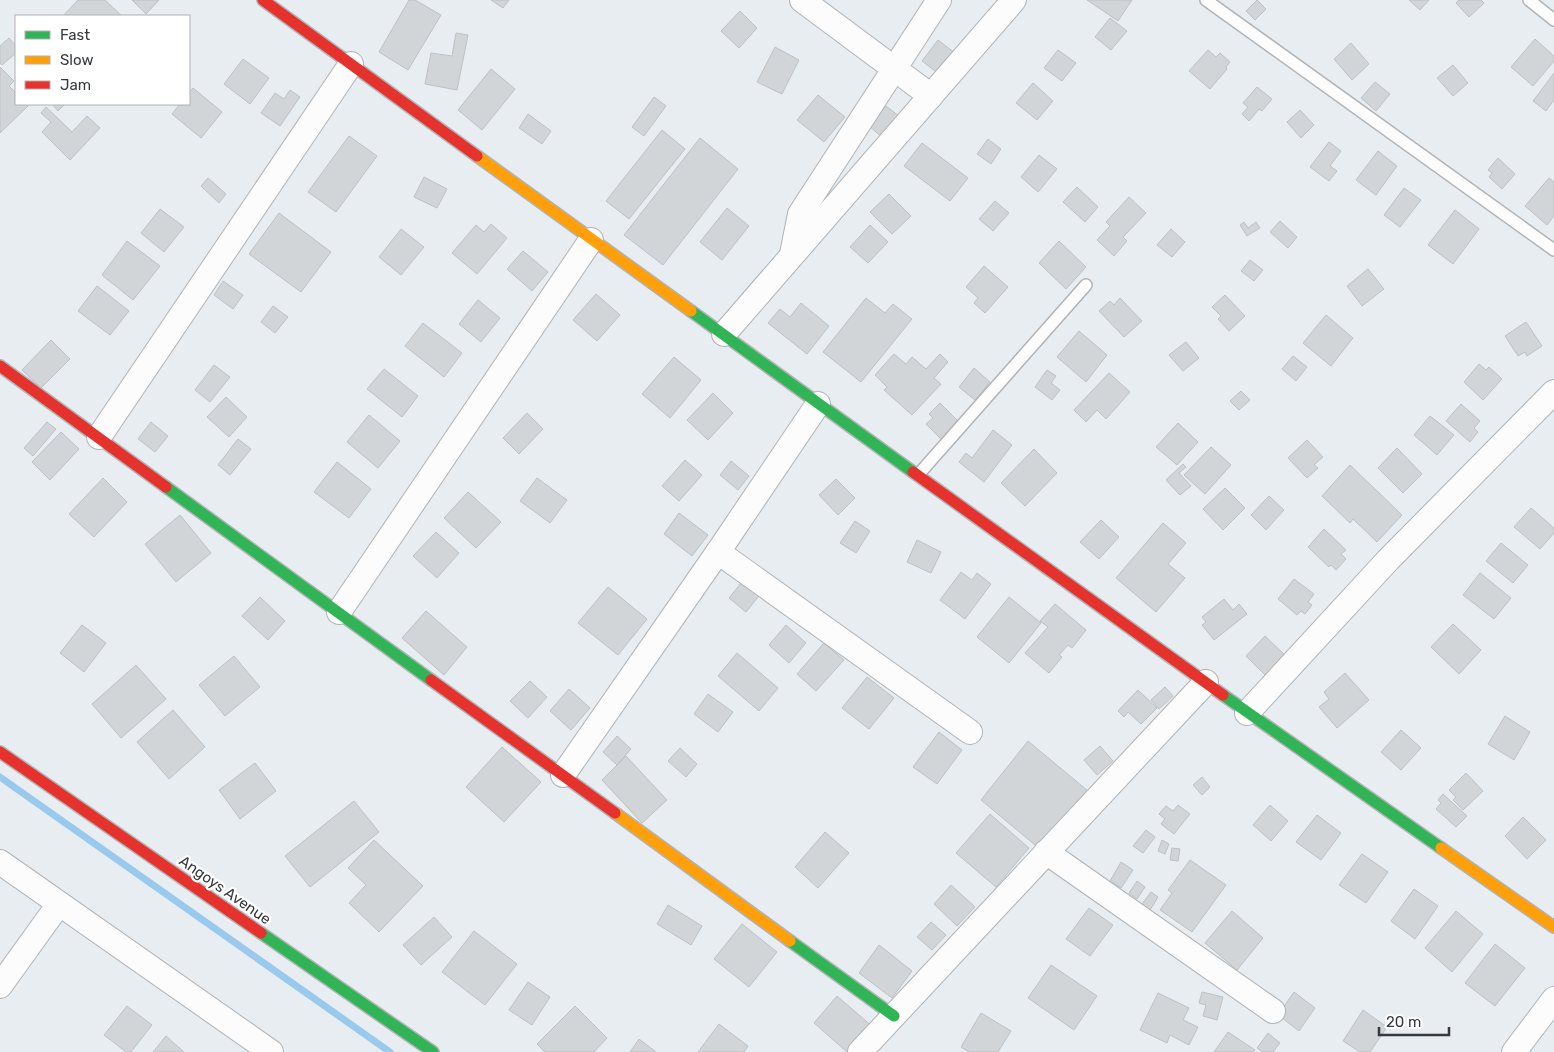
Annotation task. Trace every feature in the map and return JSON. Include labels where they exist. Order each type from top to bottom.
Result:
[{"type":"street","points":[[263,0],[591,240],[724,334],[818,404],[1247,713],[1554,926]]},
{"type":"street","points":[[802,0],[931,96]]},
{"type":"street","points":[[792,255],[800,214],[939,0]]},
{"type":"street","points":[[724,334],[1014,0]]},
{"type":"street","points":[[99,437],[351,64]]},
{"type":"street","points":[[339,612],[591,240]]},
{"type":"street","points":[[0,366],[894,1016]]},
{"type":"street","points":[[1247,713],[1388,560],[1554,392]]},
{"type":"street","points":[[563,775],[818,404]]},
{"type":"street","points":[[718,552],[970,732]]},
{"type":"street","points":[[860,1052],[1206,682]]},
{"type":"street","name":"Angoys Avenue","points":[[0,752],[433,1052]]},
{"type":"street","points":[[1046,852],[1273,1011]]},
{"type":"street","points":[[0,862],[272,1052]]},
{"type":"street","points":[[0,986],[59,904]]},
{"type":"street","points":[[1514,1052],[1554,998]]},
{"type":"lane","points":[[1206,0],[1554,250]]},
{"type":"lane","points":[[1529,0],[1554,20]]},
{"type":"lane","points":[[918,475],[1086,285]]},
{"type":"building","points":[[78,0],[105,0],[121,15],[64,15]]},
{"type":"building","points":[[132,0],[159,0],[146,14]]},
{"type":"building","points":[[409,0],[415,0],[441,15],[408,70],[379,52]]},
{"type":"building","points":[[491,0],[509,0],[503,8]]},
{"type":"building","points":[[1087,0],[1132,0],[1118,21]]},
{"type":"building","points":[[1257,0],[1266,9],[1255,20],[1246,11]]},
{"type":"building","points":[[1409,0],[1429,0],[1420,10]]},
{"type":"building","points":[[1459,0],[1481,0],[1484,3],[1469,17],[1456,3]]},
{"type":"building","points":[[740,11],[757,28],[739,48],[721,31]]},
{"type":"building","points":[[1110,18],[1127,31],[1111,50],[1095,37]]},
{"type":"building","points":[[456,33],[468,35],[457,90],[425,84],[431,53],[452,56]]},
{"type":"building","points":[[9,38],[15,45],[15,54],[2,65],[0,63],[0,46]]},
{"type":"building","points":[[1535,39],[1554,56],[1554,61],[1533,86],[1511,67]]},
{"type":"building","points":[[938,40],[955,53],[939,74],[922,61]]},
{"type":"building","points":[[1351,43],[1369,64],[1352,80],[1334,59]]},
{"type":"building","points":[[775,47],[799,60],[782,94],[757,82]]},
{"type":"building","points":[[1058,50],[1076,63],[1062,81],[1044,68]]},
{"type":"building","points":[[1208,50],[1216,57],[1220,53],[1230,62],[1226,67],[1227,69],[1210,89],[1189,71]]},
{"type":"building","points":[[243,59],[269,78],[250,104],[224,84]]},
{"type":"building","points":[[1453,65],[1468,83],[1453,96],[1437,78]]},
{"type":"building","points":[[0,67],[14,81],[9,86],[15,92],[15,105],[28,106],[0,133]]},
{"type":"building","points":[[491,69],[515,89],[482,130],[458,110]]},
{"type":"building","points":[[1554,73],[1554,100],[1546,111],[1533,101]]},
{"type":"building","points":[[1375,82],[1390,94],[1376,111],[1361,98]]},
{"type":"building","points":[[1033,83],[1053,101],[1037,120],[1016,103]]},
{"type":"building","points":[[1257,87],[1272,99],[1262,111],[1259,109],[1249,121],[1242,114],[1248,107],[1243,103]]},
{"type":"building","points":[[193,88],[222,112],[201,138],[172,114],[179,105],[190,105],[190,92]]},
{"type":"building","points":[[290,90],[300,97],[280,126],[261,113],[275,93],[284,99]]},
{"type":"building","points":[[818,95],[845,117],[824,142],[797,120]]},
{"type":"building","points":[[654,97],[666,106],[644,136],[632,127]]},
{"type":"building","points":[[53,105],[64,105],[58,111]]},
{"type":"building","points":[[886,106],[900,117],[883,138],[869,126]]},
{"type":"building","points":[[46,107],[72,132],[87,116],[100,128],[70,160],[42,132],[51,122],[41,113]]},
{"type":"building","points":[[1300,110],[1314,125],[1301,138],[1287,122]]},
{"type":"building","points":[[528,114],[551,131],[542,144],[519,128]]},
{"type":"building","points":[[662,130],[685,149],[629,219],[606,201]]},
{"type":"building","points":[[349,136],[377,156],[336,212],[308,192]]},
{"type":"building","points":[[700,138],[738,169],[663,265],[624,235]]},
{"type":"building","points":[[988,139],[1001,149],[991,164],[977,154]]},
{"type":"building","points":[[1329,142],[1341,151],[1330,166],[1337,171],[1329,181],[1310,167]]},
{"type":"building","points":[[922,143],[968,178],[950,201],[904,166]]},
{"type":"building","points":[[1378,151],[1397,166],[1376,195],[1356,180]]},
{"type":"building","points":[[1039,155],[1057,169],[1038,192],[1021,177]]},
{"type":"building","points":[[1498,158],[1515,174],[1502,189],[1489,177],[1492,173],[1488,170]]},
{"type":"building","points":[[424,177],[447,189],[437,208],[414,197]]},
{"type":"building","points":[[208,178],[226,194],[219,203],[201,186]]},
{"type":"building","points":[[1549,178],[1554,182],[1554,216],[1547,225],[1525,206]]},
{"type":"building","points":[[1077,187],[1098,207],[1085,222],[1063,202]]},
{"type":"building","points":[[1404,188],[1421,200],[1400,227],[1384,215]]},
{"type":"building","points":[[889,194],[911,216],[892,234],[870,212]]},
{"type":"building","points":[[1129,197],[1146,213],[1123,237],[1127,241],[1114,256],[1097,240],[1110,226],[1106,222]]},
{"type":"building","points":[[995,201],[1009,213],[993,231],[979,219]]},
{"type":"building","points":[[727,208],[749,226],[722,260],[700,242]]},
{"type":"building","points":[[160,209],[184,227],[164,252],[141,233]]},
{"type":"building","points":[[1455,210],[1479,229],[1453,264],[1428,245]]},
{"type":"building","points":[[279,213],[331,252],[301,292],[249,254]]},
{"type":"building","points":[[1280,221],[1297,237],[1288,248],[1270,232]]},
{"type":"building","points":[[1244,222],[1248,228],[1256,222],[1260,228],[1247,236],[1240,225]]},
{"type":"building","points":[[491,224],[507,238],[477,274],[452,253],[476,225],[484,232]]},
{"type":"building","points":[[870,225],[888,242],[868,263],[850,247]]},
{"type":"building","points":[[401,229],[424,247],[401,275],[379,257]]},
{"type":"building","points":[[1171,229],[1185,242],[1172,257],[1157,245]]},
{"type":"building","points":[[127,241],[160,266],[133,300],[102,275]]},
{"type":"building","points":[[1059,241],[1086,267],[1066,289],[1039,263]]},
{"type":"building","points":[[523,251],[548,272],[532,291],[507,269]]},
{"type":"building","points":[[1250,260],[1263,270],[1254,281],[1241,271]]},
{"type":"building","points":[[984,266],[1008,287],[985,313],[974,303],[978,298],[966,287]]},
{"type":"building","points":[[1368,269],[1384,289],[1362,306],[1347,286]]},
{"type":"building","points":[[223,281],[243,295],[233,309],[214,295]]},
{"type":"building","points":[[97,286],[129,311],[110,335],[78,311]]},
{"type":"building","points":[[596,294],[620,315],[597,341],[573,320]]},
{"type":"building","points":[[1225,295],[1245,316],[1229,331],[1218,319],[1221,316],[1212,307]]},
{"type":"building","points":[[866,298],[885,313],[893,304],[912,319],[861,382],[823,352]]},
{"type":"building","points":[[1120,298],[1142,321],[1124,337],[1099,311],[1110,301],[1114,305]]},
{"type":"building","points":[[478,300],[500,318],[481,342],[459,324]]},
{"type":"building","points":[[801,303],[829,326],[807,354],[768,323],[780,309],[790,317]]},
{"type":"building","points":[[273,306],[288,317],[275,333],[261,322]]},
{"type":"building","points":[[1326,315],[1353,338],[1331,366],[1303,343]]},
{"type":"building","points":[[1526,322],[1542,346],[1527,356],[1525,352],[1518,356],[1505,336]]},
{"type":"building","points":[[423,323],[462,353],[444,377],[405,346]]},
{"type":"building","points":[[1079,331],[1107,355],[1086,382],[1057,357]]},
{"type":"building","points":[[51,340],[70,359],[41,388],[22,370]]},
{"type":"building","points":[[1186,342],[1199,358],[1183,371],[1169,355]]},
{"type":"building","points":[[894,354],[906,364],[912,357],[926,369],[940,354],[948,362],[934,378],[941,384],[912,415],[884,390],[887,387],[875,375]]},
{"type":"building","points":[[1293,356],[1307,367],[1296,381],[1282,369]]},
{"type":"building","points":[[674,357],[701,380],[670,418],[642,394]]},
{"type":"building","points":[[1479,364],[1486,370],[1489,367],[1502,379],[1483,400],[1464,382]]},
{"type":"building","points":[[214,365],[230,377],[210,402],[195,390]]},
{"type":"building","points":[[974,368],[990,382],[975,400],[959,387]]},
{"type":"building","points":[[384,369],[418,396],[402,417],[367,389]]},
{"type":"building","points":[[1047,370],[1056,376],[1051,383],[1060,390],[1052,400],[1035,387]]},
{"type":"building","points":[[1109,373],[1130,392],[1106,419],[1097,410],[1086,422],[1074,410]]},
{"type":"building","points":[[1241,391],[1250,400],[1239,410],[1230,401]]},
{"type":"building","points":[[713,393],[733,413],[708,440],[687,420]]},
{"type":"building","points":[[226,397],[247,417],[229,437],[207,417]]},
{"type":"building","points":[[940,403],[959,422],[941,439],[926,424],[933,418],[929,414]]},
{"type":"building","points":[[1461,404],[1480,421],[1474,428],[1478,432],[1470,442],[1446,421]]},
{"type":"building","points":[[527,413],[543,429],[519,454],[503,438]]},
{"type":"building","points":[[369,415],[400,441],[378,468],[347,442]]},
{"type":"building","points":[[1430,416],[1454,435],[1437,455],[1414,435]]},
{"type":"building","points":[[47,422],[56,429],[33,456],[24,448]]},
{"type":"building","points":[[151,422],[168,436],[155,452],[138,439]]},
{"type":"building","points":[[1178,423],[1198,442],[1177,465],[1156,447]]},
{"type":"building","points":[[993,430],[1012,445],[984,482],[959,462],[966,453],[972,458]]},
{"type":"building","points":[[61,432],[79,449],[50,480],[32,462]]},
{"type":"building","points":[[238,439],[251,449],[230,475],[218,465]]},
{"type":"building","points":[[1307,440],[1323,457],[1314,465],[1318,468],[1307,478],[1288,458]]},
{"type":"building","points":[[1211,447],[1231,465],[1205,494],[1184,475]]},
{"type":"building","points":[[1397,448],[1422,474],[1403,493],[1378,468]]},
{"type":"building","points":[[1034,449],[1057,473],[1025,506],[1001,483]]},
{"type":"building","points":[[685,460],[702,475],[679,501],[662,486]]},
{"type":"building","points":[[731,461],[749,476],[738,490],[720,475]]},
{"type":"building","points":[[337,462],[371,489],[349,518],[314,492]]},
{"type":"building","points":[[1183,464],[1186,467],[1179,473],[1191,486],[1180,495],[1166,480]]},
{"type":"building","points":[[1350,465],[1402,515],[1377,542],[1353,519],[1350,523],[1322,496]]},
{"type":"building","points":[[103,478],[127,502],[94,537],[69,514]]},
{"type":"building","points":[[537,478],[567,500],[550,523],[520,501]]},
{"type":"building","points":[[836,479],[855,498],[838,515],[819,495]]},
{"type":"building","points":[[1225,488],[1245,508],[1223,530],[1203,509]]},
{"type":"building","points":[[468,492],[501,522],[476,548],[444,518]]},
{"type":"building","points":[[1269,496],[1284,510],[1266,530],[1251,515]]},
{"type":"building","points":[[1531,508],[1554,528],[1554,533],[1540,549],[1514,527]]},
{"type":"building","points":[[679,513],[708,535],[692,556],[664,534]]},
{"type":"building","points":[[180,515],[211,553],[176,582],[145,544]]},
{"type":"building","points":[[1101,520],[1119,537],[1099,559],[1080,542]]},
{"type":"building","points":[[855,521],[870,531],[856,553],[840,543]]},
{"type":"building","points":[[1163,523],[1186,543],[1168,564],[1185,578],[1156,612],[1116,578]]},
{"type":"building","points":[[1324,529],[1346,550],[1341,554],[1346,559],[1336,570],[1331,565],[1329,567],[1308,547]]},
{"type":"building","points":[[436,532],[459,553],[437,578],[413,556]]},
{"type":"building","points":[[917,540],[941,552],[931,573],[907,562]]},
{"type":"building","points":[[1501,543],[1528,565],[1513,583],[1486,561]]},
{"type":"building","points":[[961,572],[972,580],[977,573],[991,584],[965,619],[940,600]]},
{"type":"building","points":[[1480,573],[1511,598],[1494,619],[1463,595]]},
{"type":"building","points":[[746,577],[763,591],[746,612],[729,598]]},
{"type":"building","points":[[1294,579],[1314,594],[1308,602],[1312,605],[1305,614],[1301,611],[1297,615],[1278,599]]},
{"type":"building","points":[[608,587],[647,619],[618,655],[578,623]]},
{"type":"building","points":[[260,597],[285,621],[268,640],[242,616]]},
{"type":"building","points":[[1009,597],[1041,623],[1009,663],[977,637]]},
{"type":"building","points":[[1224,599],[1233,610],[1239,604],[1247,614],[1214,640],[1202,625],[1206,622],[1202,617]]},
{"type":"building","points":[[1055,604],[1086,630],[1072,648],[1068,645],[1059,655],[1062,657],[1049,673],[1025,653],[1048,627],[1040,621]]},
{"type":"building","points":[[426,611],[467,647],[444,675],[402,638]]},
{"type":"building","points":[[1453,624],[1481,650],[1459,674],[1431,647]]},
{"type":"building","points":[[82,625],[106,643],[84,672],[60,653]]},
{"type":"building","points":[[786,625],[806,643],[789,663],[769,645]]},
{"type":"building","points":[[1265,636],[1285,655],[1265,675],[1246,656]]},
{"type":"building","points":[[824,643],[844,660],[816,691],[797,674]]},
{"type":"building","points":[[737,653],[778,688],[759,711],[718,676]]},
{"type":"building","points":[[234,656],[260,687],[225,716],[199,685]]},
{"type":"building","points":[[136,665],[166,699],[121,738],[92,704]]},
{"type":"building","points":[[1345,673],[1369,700],[1337,728],[1319,707],[1329,699],[1324,692]]},
{"type":"building","points":[[867,677],[894,698],[869,729],[842,708]]},
{"type":"building","points":[[530,681],[547,697],[528,718],[510,701]]},
{"type":"building","points":[[1165,687],[1173,696],[1159,709],[1151,700]]},
{"type":"building","points":[[569,689],[590,708],[571,730],[550,711]]},
{"type":"building","points":[[1138,690],[1157,708],[1141,724],[1128,712],[1124,717],[1118,711]]},
{"type":"building","points":[[708,694],[733,712],[718,732],[694,714]]},
{"type":"building","points":[[173,710],[205,747],[169,779],[137,742]]},
{"type":"building","points":[[1505,716],[1530,732],[1514,760],[1488,744]]},
{"type":"building","points":[[1401,730],[1421,748],[1401,770],[1381,752]]},
{"type":"building","points":[[939,732],[962,750],[937,784],[913,767]]},
{"type":"building","points":[[617,736],[631,749],[617,765],[603,752]]},
{"type":"building","points":[[1028,741],[1088,791],[1041,850],[981,800]]},
{"type":"building","points":[[1100,746],[1113,761],[1097,775],[1084,760]]},
{"type":"building","points":[[502,747],[541,782],[504,822],[466,787]]},
{"type":"building","points":[[680,748],[697,764],[686,777],[668,761]]},
{"type":"building","points":[[626,756],[667,800],[642,823],[602,780]]},
{"type":"building","points":[[255,763],[276,791],[240,819],[219,790]]},
{"type":"building","points":[[1466,773],[1483,791],[1463,810],[1453,800],[1456,797],[1449,790]]},
{"type":"building","points":[[1202,777],[1210,787],[1202,795],[1193,785]]},
{"type":"building","points":[[1443,794],[1467,816],[1456,827],[1436,809],[1441,803],[1438,800]]},
{"type":"building","points":[[354,801],[379,832],[310,887],[285,856]]},
{"type":"building","points":[[1178,805],[1190,814],[1174,834],[1161,824],[1165,819],[1159,814],[1166,806],[1173,811]]},
{"type":"building","points":[[1270,805],[1288,821],[1271,841],[1253,825]]},
{"type":"building","points":[[990,814],[1029,848],[996,887],[956,853]]},
{"type":"building","points":[[1317,815],[1341,833],[1321,860],[1296,842]]},
{"type":"building","points":[[1523,817],[1546,840],[1527,859],[1505,836]]},
{"type":"building","points":[[1146,830],[1155,837],[1143,853],[1133,846]]},
{"type":"building","points":[[825,832],[849,853],[818,888],[795,867]]},
{"type":"building","points":[[374,840],[423,886],[379,932],[349,903],[366,885],[348,868]]},
{"type":"building","points":[[1162,840],[1169,844],[1165,854],[1158,851]]},
{"type":"building","points":[[1172,848],[1180,849],[1178,861],[1170,860]]},
{"type":"building","points":[[1362,854],[1388,872],[1366,903],[1339,885]]},
{"type":"building","points":[[1190,860],[1226,885],[1192,932],[1160,910],[1172,893],[1168,890]]},
{"type":"building","points":[[1121,862],[1133,870],[1121,888],[1110,881]]},
{"type":"building","points":[[1137,881],[1145,887],[1137,899],[1129,893]]},
{"type":"building","points":[[951,885],[975,907],[957,926],[934,904]]},
{"type":"building","points":[[1414,889],[1438,906],[1415,939],[1391,921]]},
{"type":"building","points":[[1151,892],[1158,897],[1150,910],[1142,904]]},
{"type":"building","points":[[668,905],[702,926],[691,945],[657,924]]},
{"type":"building","points":[[1089,908],[1113,925],[1090,956],[1066,939]]},
{"type":"building","points":[[1232,911],[1263,938],[1237,970],[1205,943]]},
{"type":"building","points":[[1456,911],[1483,934],[1452,972],[1425,948]]},
{"type":"building","points":[[434,917],[452,937],[421,965],[403,945]]},
{"type":"building","points":[[931,922],[946,935],[932,950],[917,937]]},
{"type":"building","points":[[742,924],[777,952],[749,987],[714,959]]},
{"type":"building","points":[[474,931],[517,964],[485,1005],[442,972]]},
{"type":"building","points":[[1495,944],[1525,968],[1495,1006],[1465,983]]},
{"type":"building","points":[[879,945],[912,971],[892,998],[859,973]]},
{"type":"building","points":[[1051,965],[1097,996],[1074,1030],[1028,998]]},
{"type":"building","points":[[528,982],[550,997],[532,1025],[509,1010]]},
{"type":"building","points":[[1202,992],[1223,997],[1217,1020],[1203,1016],[1206,1005],[1199,1003]]},
{"type":"building","points":[[1294,992],[1315,1008],[1299,1031],[1278,1015]]},
{"type":"building","points":[[1158,993],[1189,1008],[1183,1020],[1198,1027],[1189,1045],[1170,1035],[1167,1043],[1140,1030]]},
{"type":"building","points":[[837,996],[874,1028],[853,1052],[847,1052],[814,1023]]},
{"type":"building","points":[[127,1006],[152,1025],[131,1052],[126,1052],[104,1035]]},
{"type":"building","points":[[575,1006],[607,1038],[594,1052],[545,1052],[537,1044]]},
{"type":"building","points":[[1363,1010],[1387,1027],[1370,1052],[1360,1052],[1343,1041]]},
{"type":"building","points":[[981,1013],[1011,1031],[998,1052],[969,1052],[961,1047]]},
{"type":"building","points":[[719,1024],[748,1046],[744,1052],[698,1052]]},
{"type":"building","points":[[1228,1032],[1255,1050],[1253,1052],[1214,1052]]},
{"type":"building","points":[[1268,1033],[1280,1043],[1273,1052],[1263,1052],[1257,1048]]},
{"type":"building","points":[[166,1036],[184,1052],[153,1052]]},
{"type":"building","points":[[639,1039],[656,1052],[630,1052]]},
{"type":"waterway","points":[[0,777],[390,1052]]},
{"type":"traffic: fast","points":[[691,311],[913,472]]},
{"type":"traffic: fast","points":[[166,487],[431,680]]},
{"type":"traffic: fast","points":[[1223,695],[1441,848]]},
{"type":"traffic: fast","points":[[261,933],[433,1052]]},
{"type":"traffic: fast","points":[[790,941],[894,1016]]},
{"type":"traffic: slow","points":[[477,156],[691,311]]},
{"type":"traffic: slow","points":[[615,813],[790,941]]},
{"type":"traffic: slow","points":[[1441,848],[1554,927]]},
{"type":"traffic: jam","points":[[263,0],[477,156]]},
{"type":"traffic: jam","points":[[0,366],[166,487]]},
{"type":"traffic: jam","points":[[913,472],[1223,695]]},
{"type":"traffic: jam","points":[[431,680],[615,813]]},
{"type":"traffic: jam","points":[[0,752],[261,933]]}]
